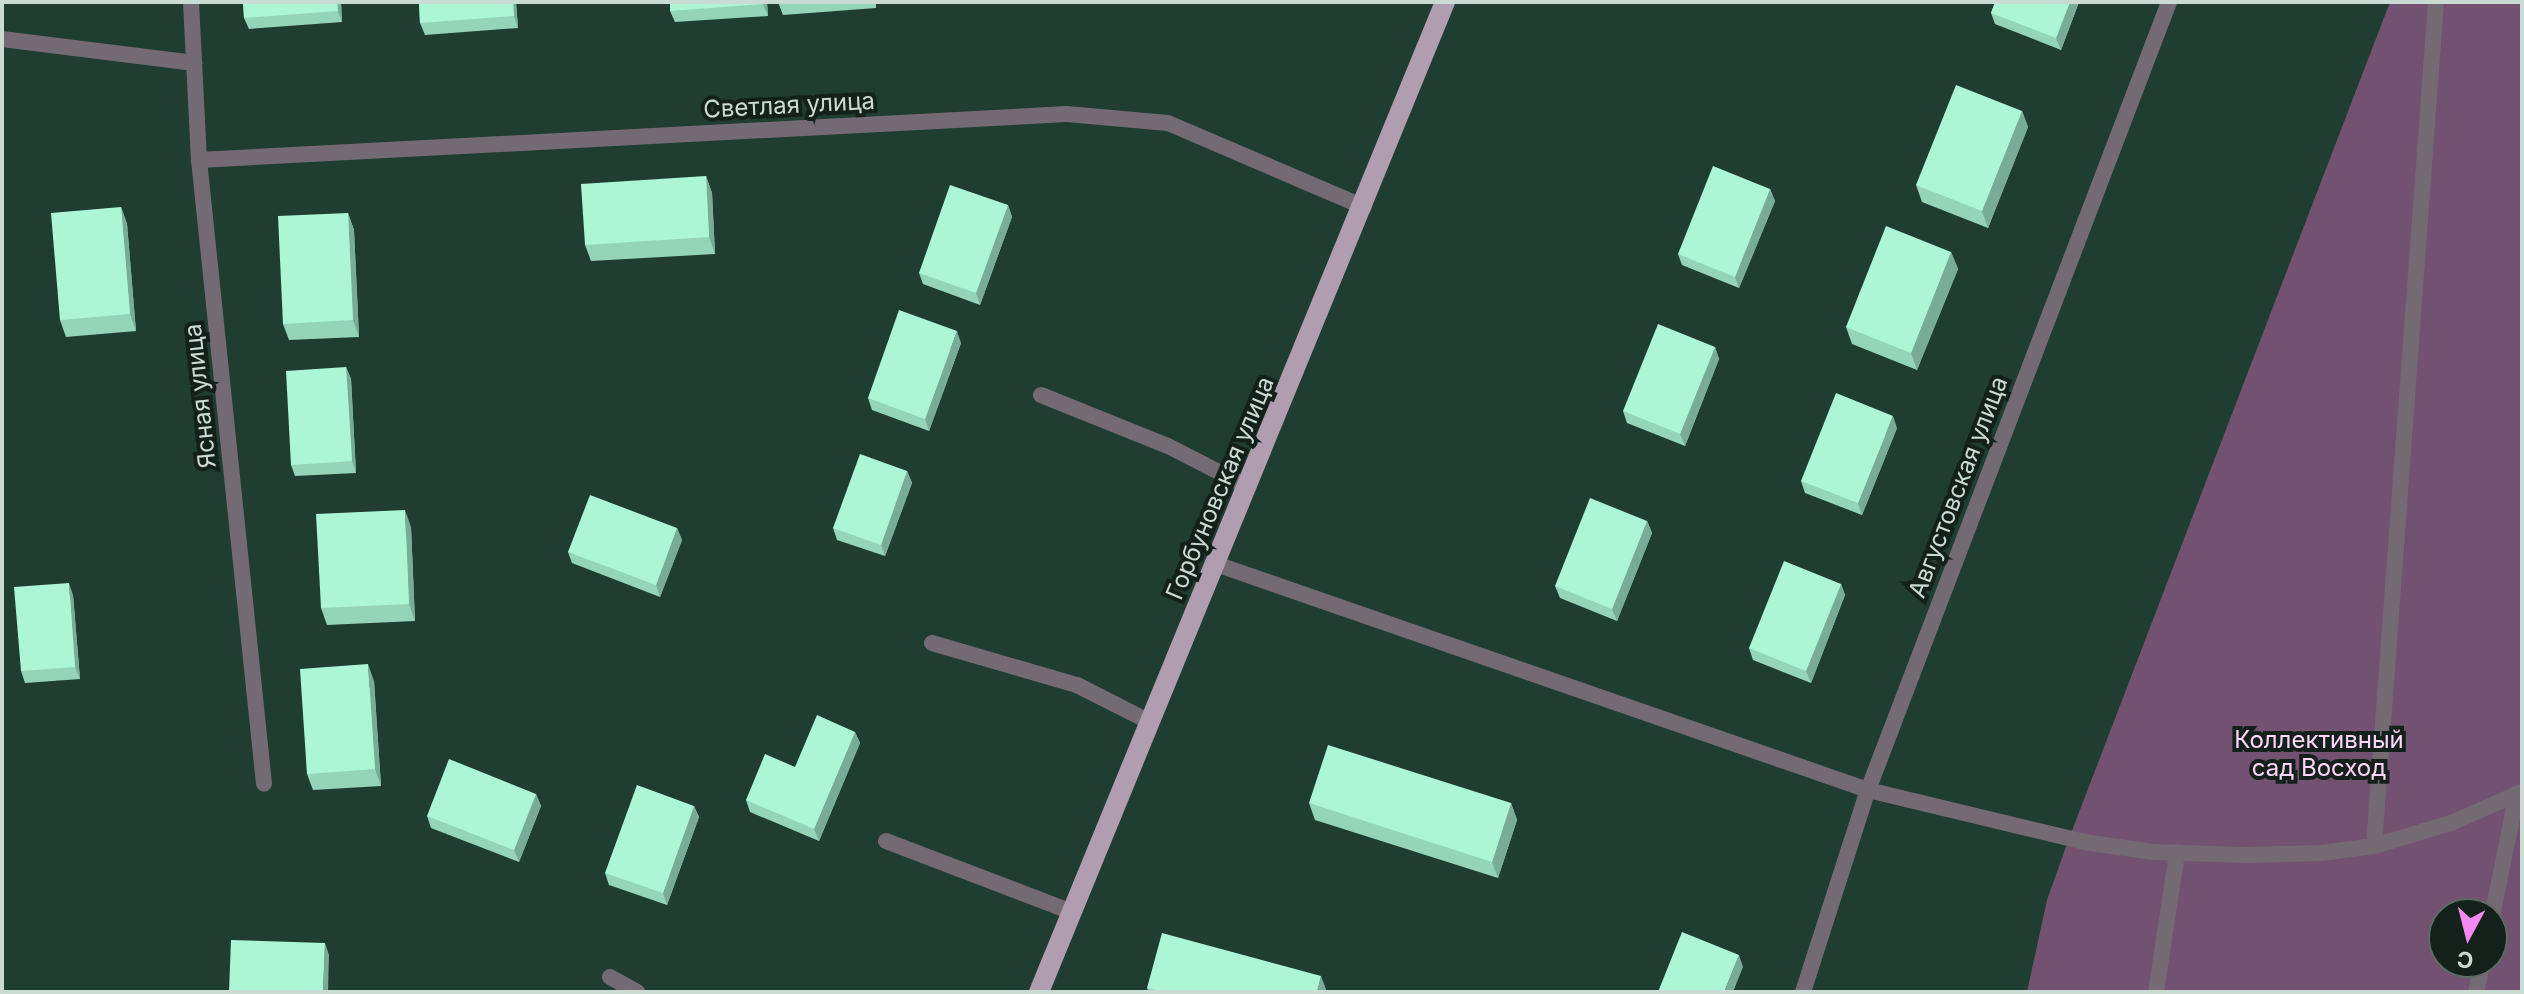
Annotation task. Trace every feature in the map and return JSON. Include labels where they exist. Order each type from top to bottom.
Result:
[{"type":"main road","name":"Горбуновская улица","points":[[1039,992],[1364,207],[1445,2]]},
{"type":"street","name":"Ясная улица","points":[[191,2],[199,160],[264,784]]},
{"type":"street","name":"Августовская улица","points":[[1803,992],[1868,790],[2169,2]]},
{"type":"street","points":[[2374,846],[2436,2]]},
{"type":"street","points":[[2,39],[195,63]]},
{"type":"street","name":"Светлая улица","points":[[199,160],[1067,114],[1168,123],[1364,207]]},
{"type":"street","points":[[1041,395],[1168,446],[1248,487]]},
{"type":"street","points":[[1216,564],[1868,790],[2084,842],[2177,853],[2307,853],[2374,846],[2451,823],[2520,793]]},
{"type":"street","points":[[932,643],[1077,685],[1150,722]]},
{"type":"street","points":[[2496,898],[2520,793]]},
{"type":"street","points":[[886,841],[1072,912]]},
{"type":"street","points":[[2156,992],[2177,853]]},
{"type":"street","points":[[610,977],[637,992]]},
{"type":"green space","name":"Коллективный сад Восход","points":[[2390,2],[2522,2],[2522,992],[2027,992],[2047,900]]},
{"type":"building","points":[[243,2],[337,2],[338,11],[244,18]]},
{"type":"building","points":[[419,2],[513,2],[514,16],[420,23]]},
{"type":"building","points":[[670,2],[763,2],[763,4],[670,11]]},
{"type":"building","points":[[1995,2],[2070,2],[2056,38],[1991,13]]},
{"type":"building","points":[[1956,85],[2022,111],[1982,211],[1916,185]]},
{"type":"building","points":[[1713,166],[1770,189],[1735,277],[1678,254]]},
{"type":"building","points":[[706,176],[709,237],[585,245],[581,184]]},
{"type":"building","points":[[950,185],[1008,205],[976,293],[919,273]]},
{"type":"building","points":[[121,207],[130,314],[60,320],[51,213]]},
{"type":"building","points":[[348,213],[353,320],[283,324],[278,216]]},
{"type":"building","points":[[1886,226],[1951,252],[1911,353],[1846,327]]},
{"type":"building","points":[[899,310],[957,331],[925,419],[868,398]]},
{"type":"building","points":[[1658,324],[1715,347],[1680,434],[1623,411]]},
{"type":"building","points":[[346,367],[352,461],[291,465],[286,371]]},
{"type":"building","points":[[1836,393],[1893,416],[1858,503],[1801,481]]},
{"type":"building","points":[[860,454],[907,471],[881,545],[833,528]]},
{"type":"building","points":[[590,495],[677,528],[656,585],[568,552]]},
{"type":"building","points":[[1590,498],[1647,521],[1612,609],[1555,586]]},
{"type":"building","points":[[405,510],[409,604],[321,608],[316,514]]},
{"type":"building","points":[[1784,561],[1841,584],[1806,671],[1749,648]]},
{"type":"building","points":[[69,583],[75,667],[21,671],[14,587]]},
{"type":"building","points":[[368,664],[375,769],[307,774],[300,669]]},
{"type":"building","points":[[817,715],[855,732],[814,829],[746,800],[765,754],[795,767]]},
{"type":"building","points":[[1328,745],[1511,803],[1492,862],[1309,803]]},
{"type":"building","points":[[449,759],[536,794],[514,850],[427,816]]},
{"type":"building","points":[[637,785],[694,806],[663,893],[605,873]]},
{"type":"building","points":[[1682,932],[1739,955],[1724,992],[1658,992]]},
{"type":"building","points":[[1162,933],[1321,976],[1317,992],[1164,992],[1147,988]]},
{"type":"building","points":[[231,940],[325,943],[323,992],[229,992]]}]
